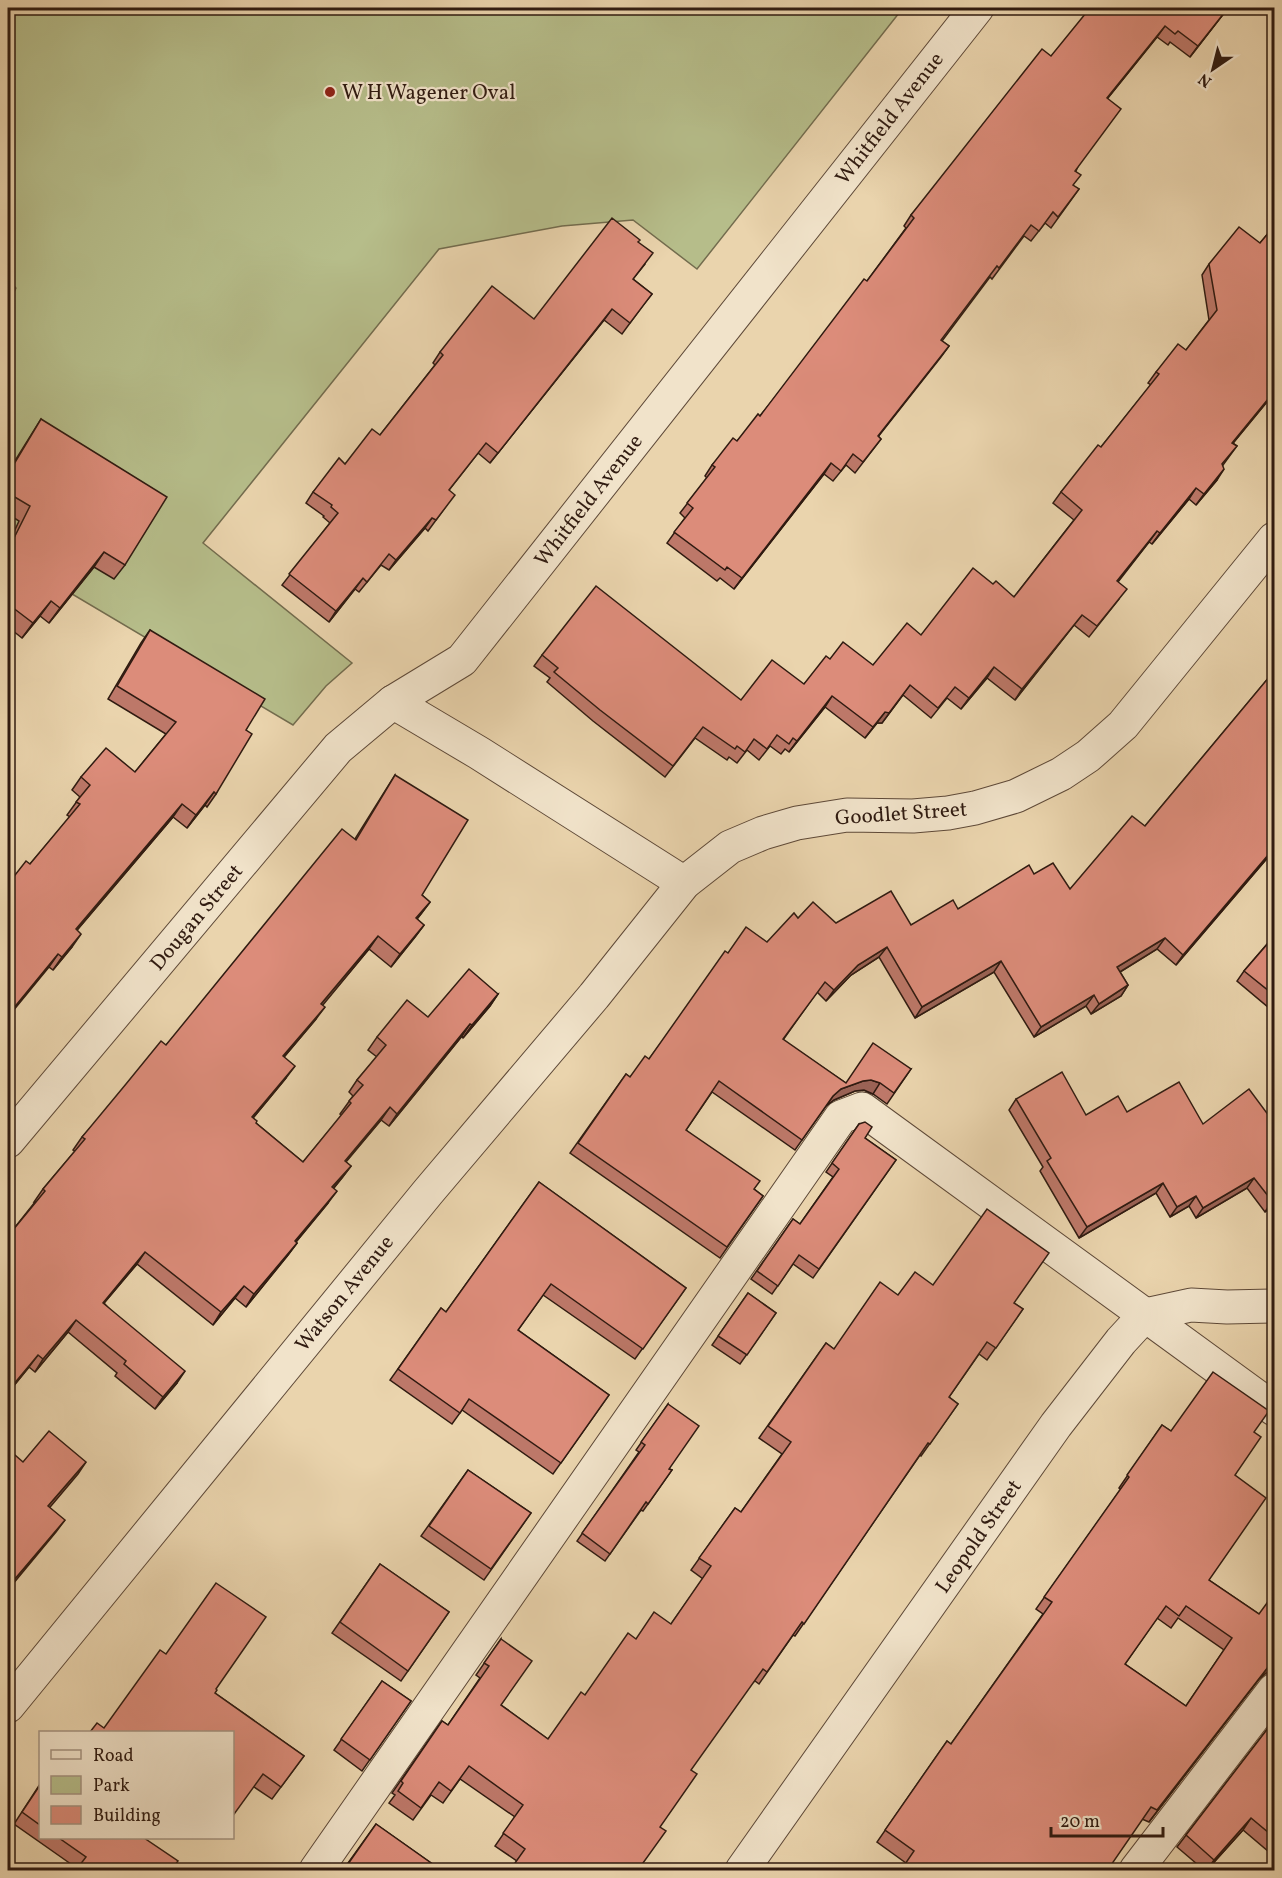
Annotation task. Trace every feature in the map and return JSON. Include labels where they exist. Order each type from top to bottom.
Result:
[{"type":"street","name":"Whitfield Avenue","points":[[393,702],[462,660],[977,8]]},
{"type":"street","name":"Goodlet Street","points":[[684,883],[730,847],[763,832],[797,823],[847,815],[913,816],[975,808],[1016,796],[1061,774],[1088,756],[1123,725],[1275,539]]},
{"type":"street","points":[[393,702],[489,759],[684,883]]},
{"type":"street","name":"Dougan Street","points":[[8,1141],[338,748],[393,702]]},
{"type":"street","name":"Watson Avenue","points":[[8,1706],[428,1192],[594,996],[684,883]]},
{"type":"street","points":[[316,1870],[841,1117],[862,1110],[1275,1409]]},
{"type":"street","points":[[1145,1315],[1191,1305],[1275,1306]]},
{"type":"street","name":"Leopold Street","points":[[742,1870],[1056,1425],[1121,1341],[1145,1315]]},
{"type":"street","points":[[1136,1870],[1275,1690]]},
{"type":"green space","points":[[8,8],[903,8],[697,269],[633,220],[562,226],[439,249],[203,543],[352,663],[326,686],[293,725],[8,556],[8,304],[16,288],[8,279]]},
{"type":"building","points":[[1090,8],[1228,8],[1198,46],[1178,31],[1175,34],[1165,26],[1107,98],[1121,109],[1075,171],[1081,175],[1073,185],[1079,189],[1058,217],[1053,212],[1039,231],[1031,225],[999,268],[997,266],[941,340],[949,346],[878,436],[881,439],[863,462],[853,454],[841,471],[831,463],[742,578],[727,567],[725,570],[674,532],[693,508],[687,503],[715,467],[712,465],[733,438],[737,441],[758,414],[760,416],[864,279],[867,281],[914,218],[911,215],[1042,49],[1051,56]]},
{"type":"building","points":[[612,218],[653,253],[633,279],[652,294],[630,323],[612,309],[498,453],[486,443],[449,490],[455,495],[436,520],[432,518],[396,560],[389,554],[367,582],[363,578],[336,611],[289,574],[338,513],[331,507],[332,505],[313,492],[339,458],[345,464],[372,429],[380,435],[443,355],[440,352],[492,286],[534,319]]},
{"type":"building","points":[[1275,225],[1275,388],[1273,393],[1232,443],[1237,446],[1222,464],[1224,469],[1204,494],[1196,488],[1160,533],[1157,531],[1117,581],[1127,589],[1097,626],[1082,615],[1022,689],[994,667],[969,698],[955,687],[938,708],[910,685],[889,713],[885,712],[873,727],[832,696],[797,741],[793,738],[789,744],[777,735],[767,749],[754,739],[745,752],[737,746],[735,749],[703,727],[673,766],[554,672],[558,668],[542,655],[596,586],[741,700],[772,660],[804,684],[826,656],[830,659],[843,642],[873,665],[907,623],[921,635],[973,568],[993,584],[996,581],[1014,597],[1082,510],[1061,492],[1098,445],[1101,447],[1159,374],[1156,372],[1178,344],[1186,350],[1217,310],[1209,264],[1239,227],[1260,243]]},
{"type":"building","points":[[41,419],[167,497],[125,565],[104,552],[60,608],[51,601],[33,623],[8,604],[8,550],[30,506],[8,493],[8,474]]},
{"type":"building","points":[[150,630],[265,699],[246,730],[252,734],[216,794],[214,792],[196,815],[182,804],[76,929],[81,934],[62,957],[58,954],[8,1015],[8,884],[26,861],[30,864],[80,804],[76,802],[90,785],[81,777],[106,748],[135,772],[176,722],[117,686]]},
{"type":"building","points":[[1275,670],[1275,847],[1183,955],[1165,938],[1117,967],[1128,985],[1099,1004],[1094,995],[1041,1027],[1001,961],[922,1007],[887,947],[858,965],[834,990],[825,982],[783,1039],[846,1083],[873,1043],[911,1069],[894,1093],[880,1083],[871,1080],[841,1089],[833,1096],[802,1140],[719,1081],[686,1130],[760,1181],[754,1189],[763,1196],[727,1247],[578,1143],[626,1074],[630,1077],[645,1056],[649,1059],[725,951],[728,953],[746,927],[767,942],[794,913],[798,918],[813,902],[836,923],[891,891],[911,925],[953,900],[958,909],[1029,865],[1034,874],[1053,863],[1070,889],[1132,816],[1145,826]]},
{"type":"building","points":[[395,775],[468,820],[422,895],[430,902],[416,918],[424,925],[400,954],[378,936],[321,1004],[325,1007],[283,1056],[295,1066],[252,1117],[257,1121],[256,1123],[303,1162],[363,1085],[357,1080],[386,1045],[377,1037],[407,1000],[428,1017],[469,969],[498,994],[472,1025],[470,1024],[397,1114],[390,1107],[345,1161],[351,1166],[332,1187],[337,1191],[254,1294],[244,1286],[221,1312],[145,1252],[103,1303],[185,1371],[163,1397],[124,1364],[126,1361],[76,1320],[43,1359],[38,1355],[8,1391],[8,1236],[45,1191],[43,1189],[85,1139],[82,1137],[161,1041],[166,1045],[342,829],[356,840]]},
{"type":"building","points":[[1275,935],[1275,996],[1244,971]]},
{"type":"building","points":[[1062,1072],[1086,1115],[1118,1096],[1127,1112],[1179,1082],[1203,1124],[1249,1089],[1272,1120],[1275,1118],[1275,1199],[1272,1201],[1254,1178],[1203,1208],[1196,1196],[1177,1207],[1163,1183],[1087,1227],[1047,1161],[1051,1158],[1016,1099]]},
{"type":"building","points":[[865,1122],[872,1127],[865,1138],[896,1160],[819,1269],[799,1255],[778,1286],[757,1271],[793,1219],[800,1224],[839,1169],[832,1163],[859,1124]]},
{"type":"building","points":[[539,1182],[686,1288],[643,1349],[551,1284],[518,1330],[609,1395],[561,1463],[469,1399],[460,1413],[398,1369],[441,1308],[446,1312]]},
{"type":"building","points":[[987,1209],[1049,1253],[1014,1303],[1023,1309],[996,1348],[987,1342],[949,1397],[958,1404],[930,1444],[928,1443],[804,1624],[802,1622],[767,1672],[763,1669],[691,1770],[697,1774],[660,1827],[666,1831],[638,1870],[510,1870],[525,1849],[503,1833],[523,1805],[469,1766],[451,1791],[439,1782],[421,1808],[398,1791],[403,1783],[401,1781],[442,1721],[448,1725],[489,1666],[484,1663],[501,1639],[532,1661],[501,1705],[548,1739],[581,1692],[585,1695],[628,1633],[636,1639],[654,1612],[671,1624],[711,1566],[699,1558],[735,1508],[741,1512],[791,1442],[768,1426],[826,1343],[834,1349],[880,1282],[898,1295],[915,1272],[933,1285]]},
{"type":"building","points":[[748,1293],[776,1313],[747,1355],[718,1336]]},
{"type":"building","points":[[1213,1372],[1269,1411],[1254,1432],[1261,1437],[1235,1475],[1266,1498],[1209,1580],[1259,1614],[1275,1592],[1275,1661],[1157,1810],[1151,1807],[1111,1865],[1117,1870],[901,1870],[914,1851],[885,1830],[947,1741],[951,1744],[1052,1602],[1044,1597],[1129,1477],[1127,1475],[1162,1425],[1171,1431]],"holes":[[[1166,1606],[1179,1616],[1186,1606],[1232,1638],[1186,1706],[1125,1664]]]},
{"type":"building","points":[[668,1404],[699,1426],[669,1469],[672,1470],[648,1504],[646,1502],[610,1554],[582,1533],[645,1445],[641,1442]]},
{"type":"building","points":[[49,1431],[86,1462],[48,1506],[65,1520],[8,1587],[8,1449],[23,1462]]},
{"type":"building","points":[[468,1470],[531,1513],[491,1569],[429,1526]]},
{"type":"building","points":[[380,1564],[449,1612],[408,1671],[340,1622]]},
{"type":"building","points":[[216,1583],[266,1617],[215,1693],[304,1756],[281,1787],[263,1774],[234,1814],[234,1731],[91,1731],[97,1723],[104,1728],[160,1650],[166,1654]]},
{"type":"building","points":[[382,1681],[411,1701],[370,1760],[341,1739]]},
{"type":"building","points":[[1275,1719],[1275,1838],[1251,1818],[1214,1860],[1186,1835]]},
{"type":"building","points":[[39,1786],[39,1824],[22,1812]]},
{"type":"building","points":[[376,1824],[441,1870],[349,1870],[351,1867],[348,1864]]},
{"type":"building","points":[[60,1839],[145,1839],[178,1861],[171,1870],[76,1870],[86,1857]]},
{"type":"place","name":"W H Wagener Oval","points":[[330,92]]}]
